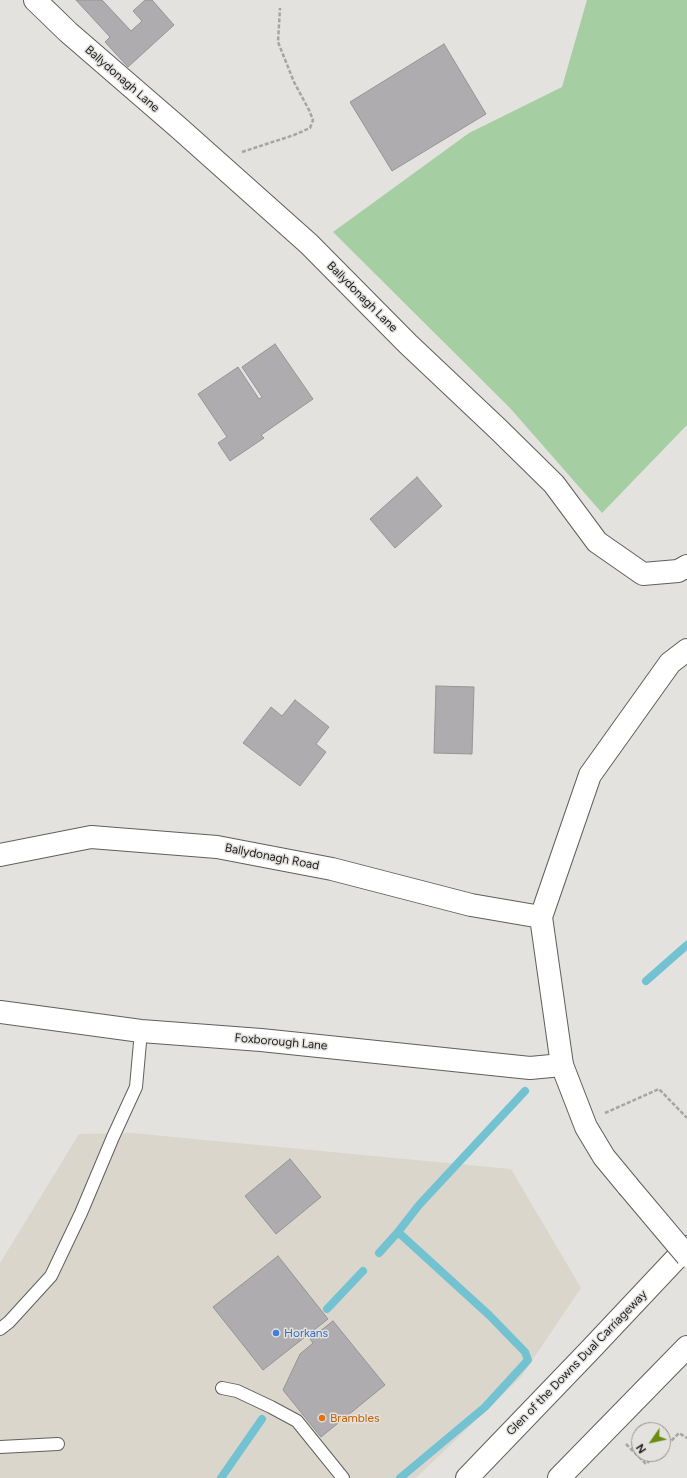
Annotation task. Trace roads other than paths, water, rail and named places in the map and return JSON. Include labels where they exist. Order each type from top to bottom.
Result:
[{"type":"main road","name":"Ballydonagh Lane","points":[[35,0],[68,32],[309,244],[408,344],[554,484],[597,542],[643,574],[678,570],[687,566]]},
{"type":"main road","points":[[687,650],[670,663],[590,775],[541,917],[562,1065],[586,1127],[604,1157],[687,1256]]},
{"type":"main road","name":"Ballydonagh Road","points":[[0,855],[91,836],[217,847],[332,869],[471,905],[541,917]]},
{"type":"main road","name":"Foxborough Lane","points":[[0,1012],[141,1030],[261,1040],[530,1068],[562,1065]]},
{"type":"main road","name":"Glen of the Downs Dual Carriageway","points":[[467,1478],[687,1247]]},
{"type":"main road","points":[[559,1478],[687,1347]]},
{"type":"lane","points":[[0,1329],[10,1322],[51,1276],[81,1213],[112,1137],[136,1087],[141,1030]]},
{"type":"lane","points":[[222,1388],[237,1391],[297,1421],[343,1478]]},
{"type":"lane","points":[[0,1447],[58,1444]]},
{"type":"waterway","points":[[646,981],[687,945]]},
{"type":"waterway","points":[[379,1253],[419,1205],[525,1091]]},
{"type":"waterway","points":[[398,1232],[489,1315],[525,1352],[528,1360],[485,1407],[400,1478]]},
{"type":"waterway","points":[[327,1309],[363,1271]]},
{"type":"waterway","points":[[221,1478],[262,1419]]},
{"type":"place","name":"Horkans","points":[[276,1333]]},
{"type":"place","name":"Brambles","points":[[322,1418]]}]
